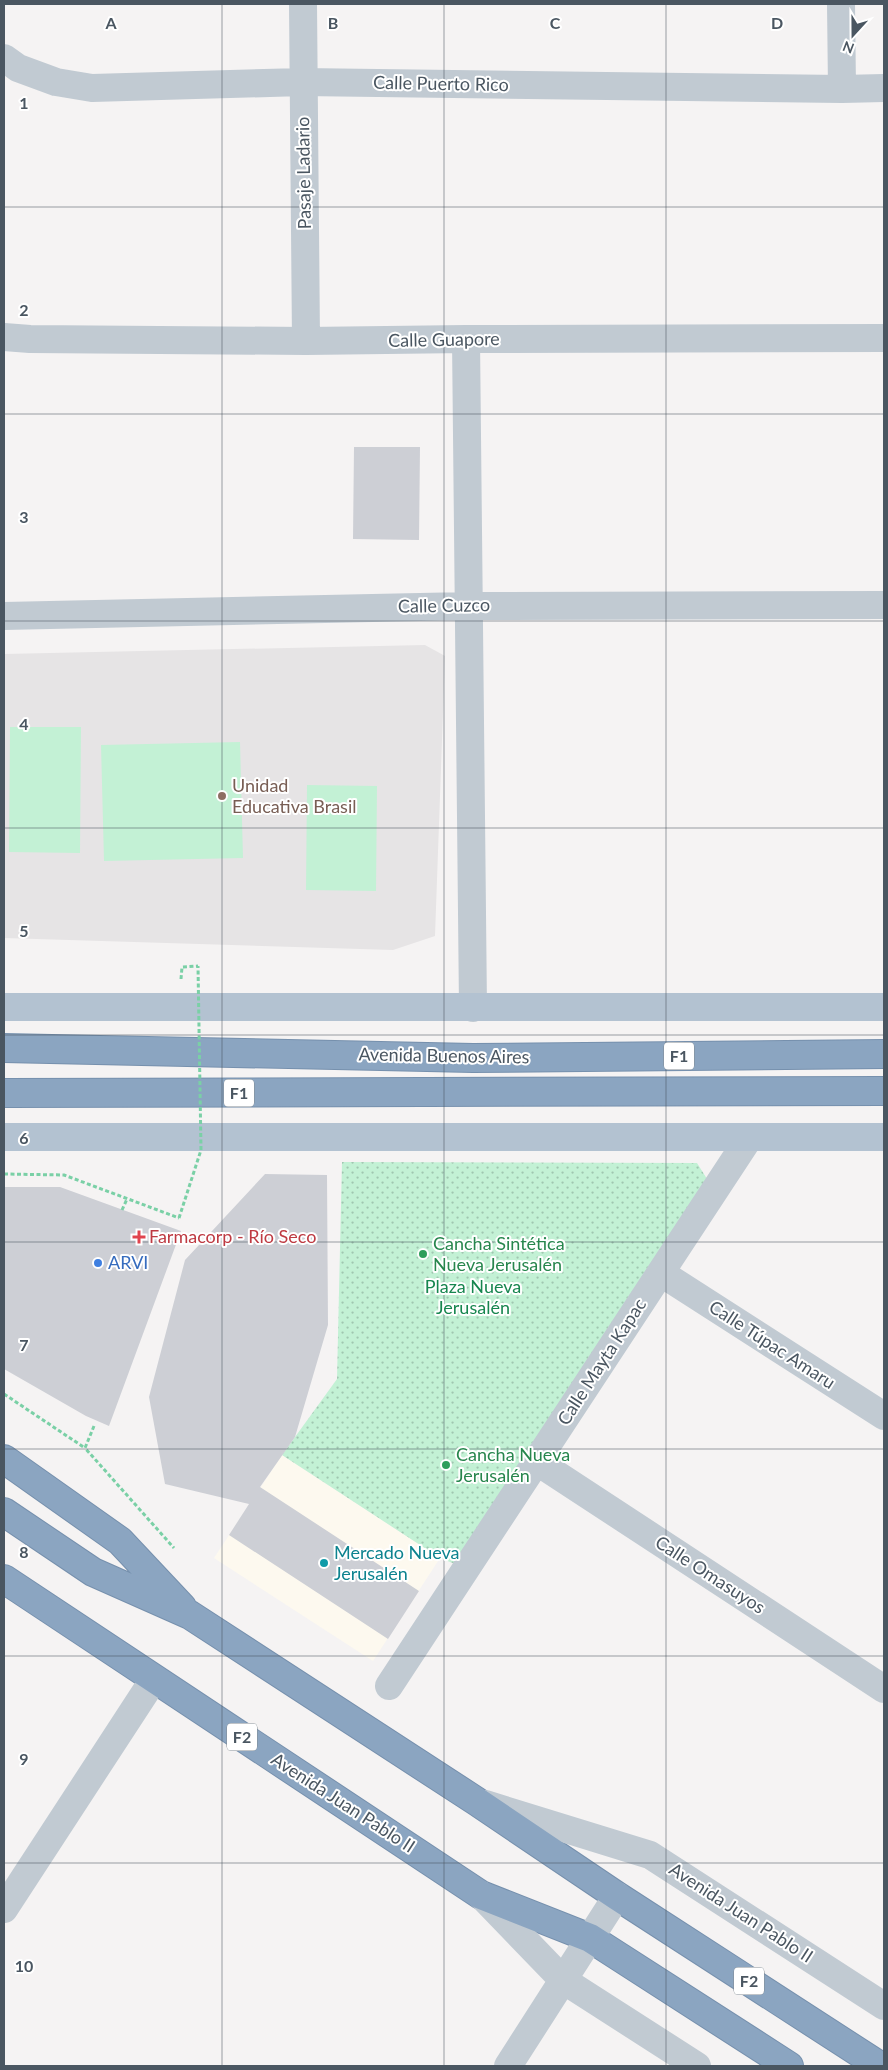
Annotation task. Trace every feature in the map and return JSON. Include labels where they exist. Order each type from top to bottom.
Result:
[{"type":"highway","name":"Avenida Buenos Aires","points":[[4,1048],[474,1058],[884,1054]]},
{"type":"highway","name":"Avenida Buenos Aires","points":[[4,1094],[884,1091]]},
{"type":"highway","points":[[4,1459],[120,1541],[190,1615]]},
{"type":"highway","name":"Avenida Juan Pablo II","points":[[4,1512],[93,1572],[190,1615],[880,2066]]},
{"type":"highway","name":"Avenida Juan Pablo II","points":[[4,1580],[481,1894],[590,1938],[789,2066]]},
{"type":"main road","points":[[4,1007],[884,1007]]},
{"type":"main road","points":[[4,1136],[884,1138]]},
{"type":"street","name":"Pasaje Ladario","points":[[303,4],[302,82],[306,341]]},
{"type":"street","points":[[840,4],[842,89]]},
{"type":"street","name":"Calle Puerto Rico","points":[[4,58],[18,68],[56,82],[92,88],[302,82],[884,88]]},
{"type":"street","name":"Calle Guapore","points":[[4,336],[30,339],[306,341],[884,338]]},
{"type":"street","points":[[466,339],[467,606],[473,1008]]},
{"type":"street","name":"Calle Cuzco","points":[[4,616],[467,606],[884,605]]},
{"type":"street","name":"Calle Mayta Kapac","points":[[389,1686],[749,1138]]},
{"type":"street","name":"Calle Túpac Amaru","points":[[661,1273],[884,1416]]},
{"type":"street","name":"Calle Omasuyos","points":[[536,1461],[884,1688]]},
{"type":"street","points":[[4,1908],[154,1679]]},
{"type":"street","name":"Avenida Juan Pablo II","points":[[476,1801],[650,1855],[884,2006]]},
{"type":"street","name":"Avenida Juan Pablo II","points":[[481,1894],[563,1980],[697,2066]]},
{"type":"street","points":[[508,2066],[618,1896]]},
{"type":"path","points":[[4,1174],[64,1175],[179,1218],[200,1150],[198,966],[182,967]]},
{"type":"path","points":[[122,1210],[127,1199]]},
{"type":"path","points":[[4,1394],[85,1448],[174,1548]]},
{"type":"path","points":[[85,1448],[94,1426]]},
{"type":"shaded area","name":"Unidad Educativa Brasil","points":[[425,645],[445,656],[435,936],[393,950],[4,938],[4,654]]},
{"type":"shaded area","name":"Mercado Nueva Jerusalén","points":[[282,1455],[440,1558],[373,1661],[214,1558]]},
{"type":"green space","points":[[10,727],[81,727],[80,853],[9,852]]},
{"type":"green space","points":[[240,742],[243,858],[104,861],[101,745]]},
{"type":"green space","points":[[307,785],[377,786],[376,891],[306,890]]},
{"type":"green space","name":"Plaza Nueva Jerusalén","points":[[342,1162],[697,1163],[709,1182],[455,1564],[440,1558],[282,1455],[337,1379]]},
{"type":"building","points":[[354,447],[420,447],[419,540],[353,539]]},
{"type":"building","points":[[265,1174],[327,1175],[328,1325],[295,1437],[260,1487],[419,1591],[388,1639],[229,1535],[249,1504],[165,1484],[149,1397],[185,1260]]},
{"type":"building","points":[[4,1187],[60,1187],[181,1231],[109,1426],[86,1416],[4,1369]]},
{"type":"place","name":"Unidad Educativa Brasil","points":[[222,796]]},
{"type":"place","name":"Farmacorp - Río Seco","points":[[139,1237]]},
{"type":"place","name":"Cancha Sintética Nueva Jerusalén","points":[[423,1254]]},
{"type":"place","name":"ARVI","points":[[98,1263]]},
{"type":"place","name":"Cancha Nueva Jerusalén","points":[[446,1465]]},
{"type":"place","name":"Mercado Nueva Jerusalén","points":[[324,1563]]}]
